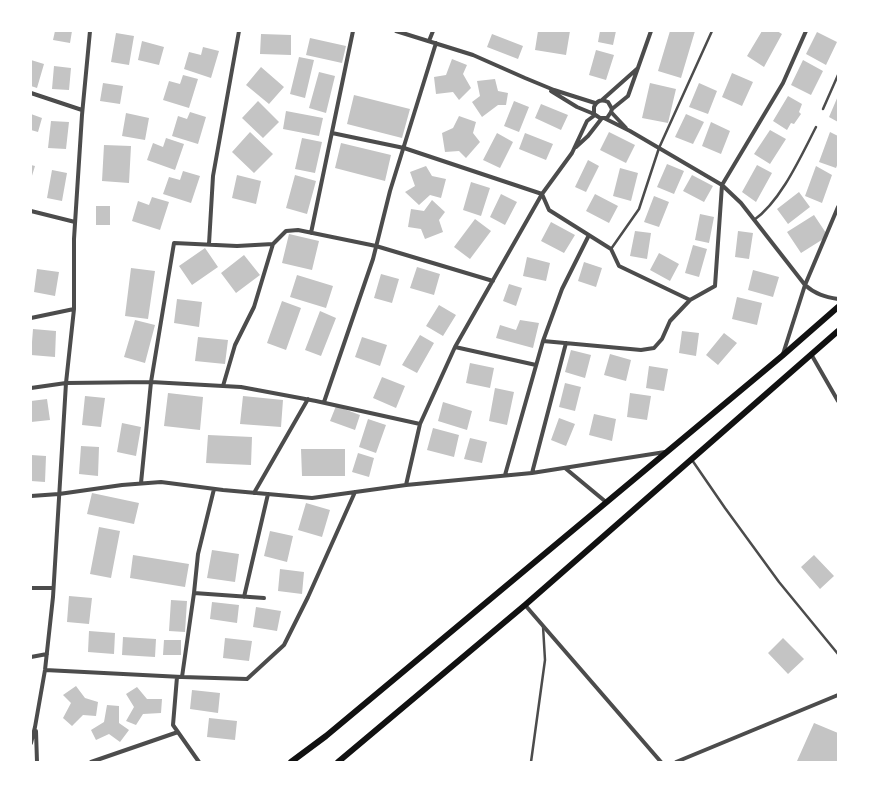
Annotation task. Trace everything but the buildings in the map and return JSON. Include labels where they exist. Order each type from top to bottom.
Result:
[{"type":"main road","points":[[291,762],[326,736],[782,356],[838,307]]},
{"type":"main road","points":[[338,762],[525,606],[810,354],[838,331]]},
{"type":"street","points":[[31,743],[36,726],[45,670],[53,588],[66,383],[74,309],[75,222],[82,110],[90,31]]},
{"type":"street","points":[[209,244],[213,176],[239,31]]},
{"type":"street","points":[[311,233],[353,31]]},
{"type":"street","points":[[396,31],[473,55],[543,85],[595,103],[602,100],[638,68]]},
{"type":"street","points":[[429,41],[433,31]]},
{"type":"street","points":[[406,485],[420,424],[455,347],[542,194],[573,151],[603,118],[609,116],[611,110],[628,96],[651,31]]},
{"type":"street","points":[[543,341],[641,350],[654,348],[662,339],[670,321],[690,300],[715,286],[722,185],[784,83],[806,31]]},
{"type":"street","points":[[324,402],[373,259],[390,191],[436,43]]},
{"type":"street","points":[[543,85],[577,108],[595,114],[630,131],[722,185],[741,203],[805,286],[828,298],[838,298]]},
{"type":"street","points":[[31,93],[82,110]]},
{"type":"street","points":[[602,100],[608,102],[611,110],[630,131]]},
{"type":"street","points":[[595,103],[595,114]]},
{"type":"street","points":[[573,151],[587,121],[595,114]]},
{"type":"street","points":[[332,133],[404,148],[542,194],[549,210],[611,249],[619,266],[690,300]]},
{"type":"street","points":[[782,356],[805,286],[838,207]]},
{"type":"street","points":[[31,211],[75,222]]},
{"type":"street","points":[[223,386],[235,345],[254,307],[273,244],[286,230],[298,230],[376,246],[493,281]]},
{"type":"street","points":[[504,475],[543,341],[562,288],[589,235]]},
{"type":"street","points":[[141,483],[151,382],[174,243],[238,246],[273,244]]},
{"type":"street","points":[[31,318],[74,309]]},
{"type":"street","points":[[532,473],[566,343]]},
{"type":"street","points":[[455,347],[536,365]]},
{"type":"street","points":[[810,354],[838,401]]},
{"type":"street","points":[[31,388],[66,383],[151,382],[242,387],[324,402],[420,424]]},
{"type":"street","points":[[254,493],[308,399]]},
{"type":"street","points":[[31,496],[161,482],[214,489],[312,498],[406,485],[532,473],[666,452]]},
{"type":"street","points":[[565,468],[606,502]]},
{"type":"street","points":[[199,762],[173,725],[194,593],[198,554],[214,489]]},
{"type":"street","points":[[45,670],[247,679],[284,645],[308,597],[355,492]]},
{"type":"street","points":[[244,597],[268,494]]},
{"type":"street","points":[[31,588],[53,588]]},
{"type":"street","points":[[194,593],[264,598]]},
{"type":"street","points":[[525,606],[661,762]]},
{"type":"street","points":[[31,657],[46,654]]},
{"type":"street","points":[[676,762],[838,695]]},
{"type":"street","points":[[36,726],[37,762]]},
{"type":"street","points":[[91,762],[178,732]]},
{"type":"lane","points":[[611,249],[639,209],[659,148],[712,31]]},
{"type":"lane","points":[[823,109],[838,75]]},
{"type":"lane","points":[[754,220],[768,207],[788,180],[816,127]]},
{"type":"lane","points":[[691,459],[779,582],[838,654]]},
{"type":"lane","points":[[530,762],[545,660],[543,626]]}]
